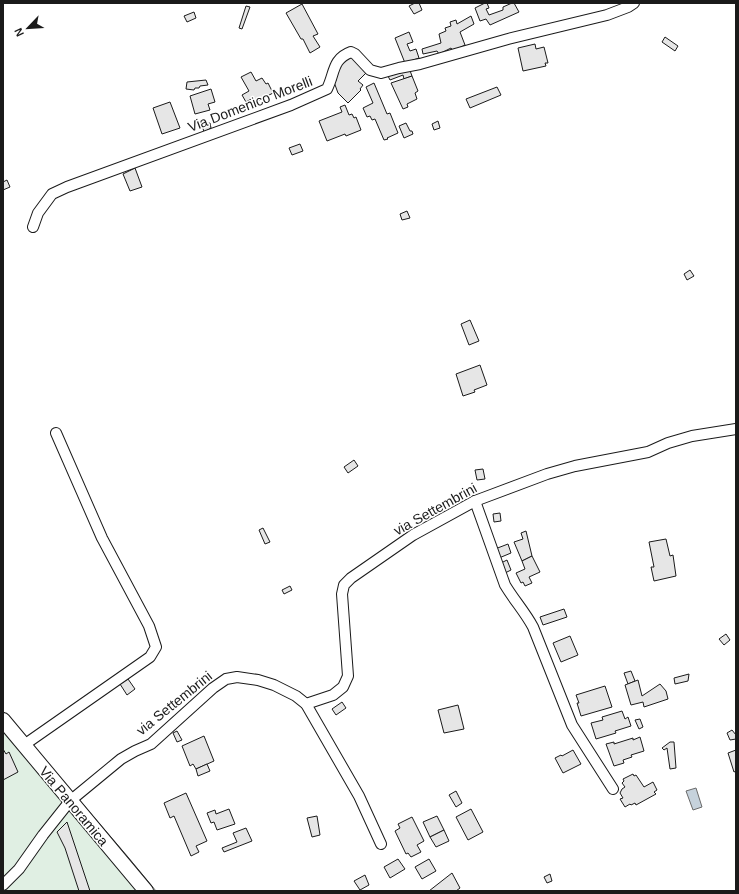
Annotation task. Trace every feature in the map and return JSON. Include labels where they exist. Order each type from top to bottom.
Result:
[{"type":"street","name":"Via Domenico Morelli","points":[[33,227],[38,213],[52,194],[67,187],[291,105],[327,89],[337,62],[340,57],[347,53],[351,52],[370,70],[381,73],[420,64],[508,39],[607,15],[628,8],[634,3]]},
{"type":"street","name":"via Settembrini","points":[[306,704],[333,695],[343,687],[348,676],[342,594],[344,586],[351,578],[413,534],[475,501],[546,474],[575,466],[648,452],[668,443],[692,436],[736,429]]},
{"type":"street","points":[[24,745],[150,657],[156,647],[148,626],[102,538],[56,433]]},
{"type":"street","points":[[475,501],[505,585],[533,627],[572,725],[613,789]]},
{"type":"street","name":"via Settembrini","points":[[3,886],[19,869],[70,801],[121,759],[135,750],[151,744],[213,688],[226,679],[237,677],[258,680],[274,685],[296,696],[306,704],[358,796],[381,844]]},
{"type":"street","name":"Via Panoramica","points":[[3,720],[146,891]]},
{"type":"green space","points":[[3,711],[128,857],[156,891],[3,891]]},
{"type":"shaded area","points":[[696,788],[702,807],[693,810],[686,791]]},
{"type":"building","points":[[419,3],[422,10],[414,14],[409,6]]},
{"type":"building","points":[[487,3],[489,8],[486,9],[489,15],[503,10],[503,7],[512,3],[514,3],[519,12],[490,25],[486,19],[480,21],[475,8]]},
{"type":"building","points":[[302,4],[318,34],[313,36],[320,47],[310,53],[303,39],[301,39],[286,13]]},
{"type":"building","points":[[246,6],[250,7],[242,29],[239,28]]},
{"type":"building","points":[[194,12],[196,18],[187,22],[184,16]]},
{"type":"building","points":[[471,16],[474,24],[460,32],[465,45],[453,51],[451,48],[439,54],[437,51],[423,54],[422,49],[441,43],[439,34],[446,31],[445,28],[451,26],[450,22],[456,20],[457,24]]},
{"type":"building","points":[[409,32],[413,42],[407,44],[410,51],[416,49],[419,58],[405,63],[395,38]]},
{"type":"building","points":[[665,37],[678,46],[675,51],[662,42]]},
{"type":"building","points":[[535,44],[536,49],[544,47],[548,63],[545,63],[546,66],[523,71],[518,48]]},
{"type":"building","points":[[349,53],[368,71],[358,81],[363,85],[360,89],[361,90],[348,103],[338,93],[334,82],[336,81],[334,75],[340,69],[337,66]]},
{"type":"building","points":[[409,68],[412,76],[404,79],[403,75],[390,80],[387,74]]},
{"type":"building","points":[[251,72],[256,81],[262,78],[266,84],[268,83],[273,93],[256,102],[253,98],[246,102],[242,95],[249,91],[241,77]]},
{"type":"building","points":[[412,76],[418,91],[415,93],[417,99],[407,104],[408,107],[403,109],[391,83]]},
{"type":"building","points":[[206,80],[208,85],[200,86],[194,90],[186,89],[187,82]]},
{"type":"building","points":[[374,83],[387,114],[390,113],[398,133],[384,140],[375,119],[372,120],[370,116],[367,117],[363,108],[373,103],[366,87]]},
{"type":"building","points":[[497,87],[501,95],[470,108],[466,99]]},
{"type":"building","points":[[211,89],[215,102],[208,104],[210,110],[195,114],[190,96]]},
{"type":"building","points":[[170,102],[180,128],[162,134],[153,108]]},
{"type":"building","points":[[345,105],[349,115],[352,114],[354,118],[356,117],[361,130],[327,141],[319,121],[342,112],[340,107]]},
{"type":"building","points":[[438,121],[440,128],[434,130],[432,124]]},
{"type":"building","points":[[210,123],[211,128],[204,132],[202,125]]},
{"type":"building","points":[[406,123],[413,134],[404,138],[399,126]]},
{"type":"building","points":[[300,144],[303,151],[292,155],[289,148]]},
{"type":"building","points":[[135,168],[142,187],[130,191],[123,174]]},
{"type":"building","points":[[7,180],[10,187],[3,190],[3,182]]},
{"type":"building","points":[[407,211],[410,218],[402,220],[400,214]]},
{"type":"building","points":[[690,270],[694,276],[687,280],[684,274]]},
{"type":"building","points":[[470,320],[479,341],[469,345],[461,324]]},
{"type":"building","points":[[480,365],[487,385],[474,390],[475,392],[463,396],[456,374]]},
{"type":"building","points":[[354,460],[358,466],[348,473],[344,467]]},
{"type":"building","points":[[483,469],[485,479],[477,480],[475,470]]},
{"type":"building","points":[[500,513],[501,521],[494,522],[493,514]]},
{"type":"building","points":[[263,528],[270,542],[265,544],[259,530]]},
{"type":"building","points":[[526,531],[532,556],[522,561],[514,542],[523,539],[521,533]]},
{"type":"building","points":[[666,539],[670,556],[673,555],[676,576],[654,581],[651,567],[654,567],[649,542]]},
{"type":"building","points":[[508,544],[511,553],[499,558],[495,549]]},
{"type":"building","points":[[532,556],[540,572],[529,577],[532,583],[525,586],[523,582],[521,583],[516,573],[525,569],[522,561]]},
{"type":"building","points":[[507,560],[511,570],[505,573],[501,563]]},
{"type":"building","points":[[290,586],[292,590],[284,594],[282,590]]},
{"type":"building","points":[[564,609],[567,617],[543,625],[540,617]]},
{"type":"building","points":[[726,634],[730,640],[724,645],[719,639]]},
{"type":"building","points":[[570,636],[578,655],[561,662],[553,643]]},
{"type":"building","points":[[631,671],[635,681],[628,684],[624,673]]},
{"type":"building","points":[[689,674],[688,681],[675,684],[674,678]]},
{"type":"building","points":[[128,679],[135,689],[127,695],[120,684]]},
{"type":"building","points":[[638,680],[642,696],[660,684],[666,691],[668,699],[644,707],[643,702],[631,705],[625,685]]},
{"type":"building","points":[[605,686],[612,707],[581,716],[576,695]]},
{"type":"building","points":[[342,702],[346,708],[336,715],[332,709]]},
{"type":"building","points":[[458,705],[464,729],[444,733],[438,710]]},
{"type":"building","points":[[622,711],[625,719],[628,717],[631,726],[615,731],[616,733],[596,739],[591,723],[603,720],[602,717]]},
{"type":"building","points":[[640,719],[643,727],[639,729],[635,720]]},
{"type":"building","points":[[732,730],[736,735],[736,739],[730,740],[727,733]]},
{"type":"building","points":[[177,731],[182,740],[177,742],[173,733]]},
{"type":"building","points":[[204,736],[214,761],[196,769],[193,764],[190,766],[182,746]]},
{"type":"building","points":[[640,737],[644,751],[631,755],[632,757],[623,760],[624,763],[614,766],[606,744],[614,742],[614,744]]},
{"type":"building","points":[[670,742],[674,742],[676,768],[670,769],[667,748],[664,750],[662,748]]},
{"type":"building","points":[[3,749],[6,754],[9,752],[18,772],[3,780]]},
{"type":"building","points":[[573,750],[581,764],[563,773],[555,758]]},
{"type":"building","points":[[736,750],[736,771],[734,772],[728,753]]},
{"type":"building","points":[[207,764],[210,771],[198,776],[196,769]]},
{"type":"building","points":[[633,774],[634,776],[636,775],[644,787],[653,782],[657,790],[654,792],[656,794],[636,805],[635,803],[625,807],[620,799],[623,798],[620,793],[625,787],[622,783],[624,781],[623,779]]},
{"type":"building","points":[[456,791],[462,803],[456,807],[449,795]]},
{"type":"building","points":[[186,793],[207,841],[196,846],[199,852],[191,856],[174,816],[170,818],[164,803]]},
{"type":"building","points":[[229,809],[235,824],[217,830],[214,822],[211,823],[207,813],[215,810],[216,814]]},
{"type":"building","points":[[471,809],[483,832],[468,840],[456,817]]},
{"type":"building","points":[[317,816],[320,835],[312,837],[307,818]]},
{"type":"building","points":[[437,816],[444,830],[430,837],[423,822]]},
{"type":"building","points":[[412,817],[424,841],[417,845],[421,852],[411,857],[408,853],[406,854],[395,831],[400,828],[398,824]]},
{"type":"building","points":[[67,822],[90,891],[79,891],[65,848],[57,832]]},
{"type":"building","points":[[246,828],[252,841],[224,852],[222,848],[237,842],[233,833]]},
{"type":"building","points":[[444,830],[449,841],[436,847],[430,837]]},
{"type":"building","points":[[398,859],[405,869],[390,878],[384,867]]},
{"type":"building","points":[[429,859],[436,871],[422,879],[415,867]]},
{"type":"building","points":[[452,873],[460,888],[456,891],[429,891]]},
{"type":"building","points":[[550,874],[552,881],[547,883],[544,877]]},
{"type":"building","points":[[365,875],[369,885],[360,890],[354,881]]}]
